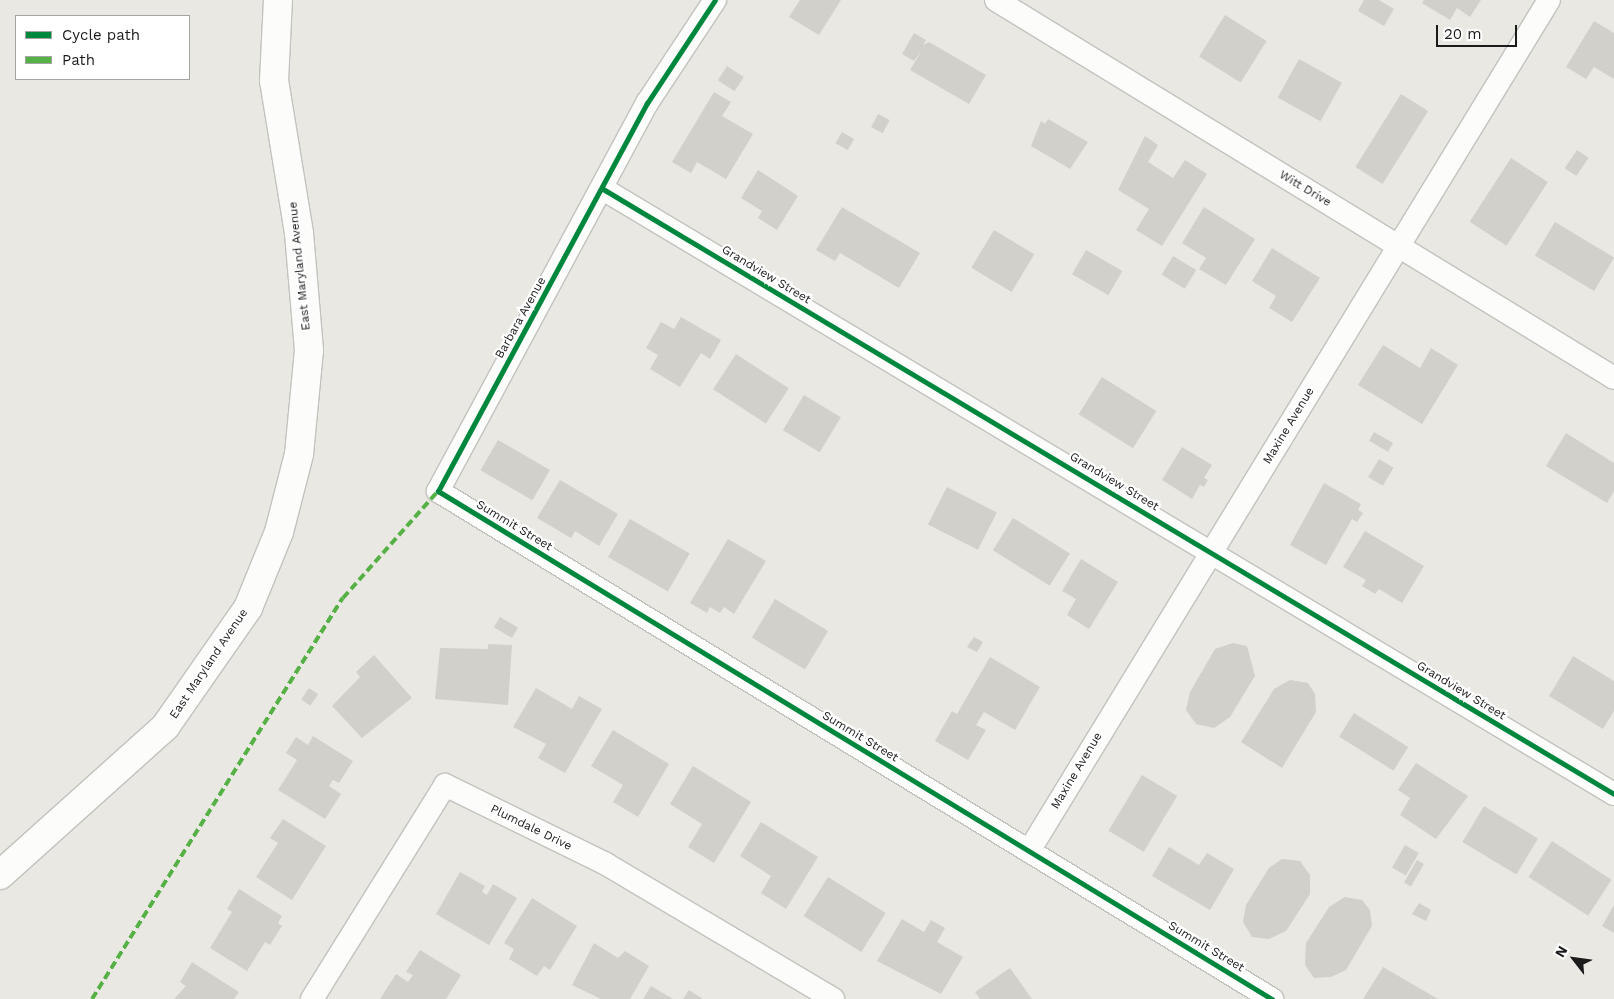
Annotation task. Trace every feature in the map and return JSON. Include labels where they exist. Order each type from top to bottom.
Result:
[{"type":"street","name":"East Maryland Avenue","points":[[0,875],[165,727],[248,608],[280,532],[299,454],[309,350],[299,233],[274,81],[278,0]]},
{"type":"street","name":"Barbara Avenue","points":[[438,491],[603,189],[647,103],[715,0]]},
{"type":"street","name":"Witt Drive","points":[[996,0],[1614,378]]},
{"type":"street","name":"Maxine Avenue","points":[[1028,851],[1549,0]]},
{"type":"street","name":"Grandview Street","points":[[603,189],[1614,794]]},
{"type":"street","name":"Summit Street","points":[[438,491],[1272,999]]},
{"type":"street","name":"Plumdale Drive","points":[[312,999],[444,785],[606,864],[832,999]]},
{"type":"building","points":[[800,0],[841,0],[819,35],[789,17]]},
{"type":"building","points":[[1364,0],[1379,0],[1394,9],[1384,26],[1358,11]]},
{"type":"building","points":[[1424,0],[1481,0],[1470,17],[1457,8],[1450,20],[1422,3]]},
{"type":"building","points":[[1225,15],[1267,41],[1241,83],[1199,57]]},
{"type":"building","points":[[1594,21],[1614,33],[1614,79],[1594,67],[1586,79],[1566,67]]},
{"type":"building","points":[[914,33],[926,40],[923,45],[929,42],[986,75],[969,104],[910,70],[922,50],[914,61],[902,54]]},
{"type":"building","points":[[1299,59],[1342,83],[1321,121],[1278,97]]},
{"type":"building","points":[[727,66],[744,77],[735,91],[718,80]]},
{"type":"building","points":[[714,92],[731,102],[722,116],[753,134],[726,179],[697,162],[691,173],[672,162]]},
{"type":"building","points":[[1401,94],[1428,111],[1383,184],[1355,167]]},
{"type":"building","points":[[878,114],[890,120],[883,133],[871,127]]},
{"type":"building","points":[[1048,119],[1088,142],[1070,169],[1031,146],[1041,121],[1045,124]]},
{"type":"building","points":[[842,132],[854,139],[848,150],[836,143]]},
{"type":"building","points":[[1145,136],[1158,145],[1148,162],[1173,178],[1185,160],[1207,174],[1162,246],[1136,230],[1149,209],[1118,190]]},
{"type":"building","points":[[1577,150],[1589,158],[1576,176],[1565,168]]},
{"type":"building","points":[[1511,158],[1548,182],[1507,246],[1470,222]]},
{"type":"building","points":[[758,170],[798,196],[777,230],[758,218],[762,211],[741,198]]},
{"type":"building","points":[[842,207],[920,253],[899,288],[840,253],[835,261],[816,250]]},
{"type":"building","points":[[1204,207],[1255,239],[1226,285],[1199,269],[1206,258],[1182,243]]},
{"type":"building","points":[[1555,222],[1614,257],[1594,291],[1535,255]]},
{"type":"building","points":[[994,230],[1034,254],[1012,292],[971,268]]},
{"type":"building","points":[[1272,248],[1320,278],[1292,322],[1269,308],[1276,296],[1252,281]]},
{"type":"building","points":[[1086,250],[1122,271],[1108,295],[1072,274]]},
{"type":"building","points":[[1173,256],[1196,270],[1185,289],[1162,275]]},
{"type":"building","points":[[681,317],[721,340],[710,359],[701,353],[680,387],[650,369],[658,355],[646,348],[661,322],[674,329]]},
{"type":"building","points":[[1383,345],[1420,368],[1431,348],[1458,365],[1422,424],[1358,385]]},
{"type":"building","points":[[736,354],[789,388],[766,424],[713,389]]},
{"type":"building","points":[[1102,377],[1156,411],[1133,448],[1079,414]]},
{"type":"building","points":[[804,395],[841,417],[820,452],[783,430]]},
{"type":"building","points":[[1374,432],[1393,443],[1388,452],[1369,441]]},
{"type":"building","points":[[1566,433],[1614,463],[1614,491],[1607,503],[1546,466]]},
{"type":"building","points":[[498,440],[550,470],[532,500],[480,470]]},
{"type":"building","points":[[1182,447],[1212,465],[1204,478],[1208,480],[1204,487],[1200,485],[1192,499],[1162,480]]},
{"type":"building","points":[[1379,459],[1394,468],[1383,486],[1368,477]]},
{"type":"building","points":[[560,480],[618,514],[599,546],[575,531],[571,538],[537,518]]},
{"type":"building","points":[[1324,483],[1361,504],[1358,510],[1363,513],[1357,522],[1352,519],[1326,565],[1290,545]]},
{"type":"building","points":[[947,487],[997,512],[978,550],[928,524]]},
{"type":"building","points":[[1013,518],[1070,554],[1050,586],[993,550]]},
{"type":"building","points":[[630,519],[690,554],[668,592],[608,557]]},
{"type":"building","points":[[1365,531],[1424,566],[1402,603],[1379,589],[1375,594],[1362,586],[1366,580],[1343,567]]},
{"type":"building","points":[[728,539],[766,561],[734,614],[724,607],[720,613],[710,607],[707,613],[690,603]]},
{"type":"building","points":[[1081,559],[1118,582],[1089,629],[1067,615],[1076,599],[1062,591]]},
{"type":"building","points":[[775,599],[828,631],[805,670],[752,638]]},
{"type":"building","points":[[500,617],[518,628],[512,638],[494,627]]},
{"type":"building","points":[[974,637],[983,642],[977,652],[967,647]]},
{"type":"building","points":[[1233,643],[1247,646],[1255,676],[1230,717],[1214,728],[1196,724],[1186,710],[1190,692],[1215,649]]},
{"type":"building","points":[[488,644],[512,645],[508,705],[435,699],[440,648],[488,649]]},
{"type":"building","points":[[374,655],[412,698],[362,738],[332,706],[360,677],[356,672]]},
{"type":"building","points":[[1573,656],[1614,681],[1614,711],[1603,729],[1549,696]]},
{"type":"building","points":[[990,657],[1040,687],[1015,730],[984,712],[976,725],[986,730],[968,760],[935,741],[952,711],[957,714]]},
{"type":"building","points":[[1290,680],[1308,683],[1315,694],[1316,712],[1282,768],[1241,742],[1274,689]]},
{"type":"building","points":[[309,688],[318,694],[310,706],[301,700]]},
{"type":"building","points":[[536,688],[572,709],[579,696],[602,709],[565,773],[538,758],[546,744],[513,727]]},
{"type":"building","points":[[1354,713],[1408,747],[1393,771],[1339,737]]},
{"type":"building","points":[[613,730],[669,764],[638,817],[613,802],[623,785],[591,766]]},
{"type":"building","points":[[313,736],[353,761],[339,783],[333,780],[329,786],[341,794],[325,819],[278,790],[297,760],[286,753],[296,737],[308,745]]},
{"type":"building","points":[[1416,763],[1468,796],[1436,839],[1400,815],[1410,798],[1398,790]]},
{"type":"building","points":[[693,766],[751,802],[714,863],[688,847],[702,824],[670,804]]},
{"type":"building","points":[[1142,775],[1177,796],[1144,852],[1109,831]]},
{"type":"building","points":[[1484,806],[1538,838],[1516,874],[1462,842]]},
{"type":"building","points":[[283,819],[326,846],[292,900],[256,877],[278,843],[270,838]]},
{"type":"building","points":[[761,822],[818,857],[786,909],[761,893],[771,876],[740,856]]},
{"type":"building","points":[[1552,841],[1612,880],[1588,916],[1529,877]]},
{"type":"building","points":[[1405,845],[1419,853],[1406,876],[1392,868]]},
{"type":"building","points":[[1169,847],[1199,865],[1207,853],[1234,869],[1210,910],[1152,876]]},
{"type":"building","points":[[1282,859],[1300,861],[1310,875],[1310,894],[1286,931],[1269,939],[1252,937],[1243,922],[1246,905],[1269,868]]},
{"type":"building","points":[[1417,860],[1424,864],[1411,887],[1404,883]]},
{"type":"building","points":[[460,872],[485,886],[482,892],[487,895],[493,884],[517,898],[489,945],[436,914]]},
{"type":"building","points":[[828,877],[886,913],[861,952],[804,916]]},
{"type":"building","points":[[239,889],[282,916],[278,923],[282,926],[270,945],[265,942],[247,971],[210,948],[232,912],[227,909]]},
{"type":"building","points":[[1345,897],[1362,900],[1370,910],[1372,926],[1346,970],[1331,977],[1314,978],[1305,965],[1306,943],[1329,907]]},
{"type":"building","points":[[532,898],[577,926],[550,970],[544,966],[537,976],[509,959],[514,949],[504,943]]},
{"type":"building","points":[[1419,903],[1431,910],[1426,921],[1412,914]]},
{"type":"building","points":[[1614,905],[1614,933],[1602,926]]},
{"type":"building","points":[[902,919],[924,932],[931,920],[945,928],[937,942],[963,957],[941,994],[877,961]]},
{"type":"building","points":[[594,943],[618,958],[625,951],[649,966],[630,999],[601,999],[572,985]]},
{"type":"building","points":[[420,950],[461,975],[446,999],[380,999],[396,974],[408,982],[413,975],[406,972]]},
{"type":"building","points":[[192,962],[239,992],[234,999],[174,999],[186,986],[180,982]]},
{"type":"building","points":[[1383,967],[1438,999],[1363,999]]},
{"type":"building","points":[[1010,968],[1032,999],[980,999],[975,992]]},
{"type":"building","points":[[651,986],[673,999],[643,999]]},
{"type":"building","points":[[689,990],[703,999],[683,999]]},
{"type":"marked path","points":[[92,999],[343,598],[438,491]]},
{"type":"cycle path","points":[[715,0],[647,103],[438,491],[1272,999]]},
{"type":"cycle path","points":[[603,189],[1614,794]]}]
